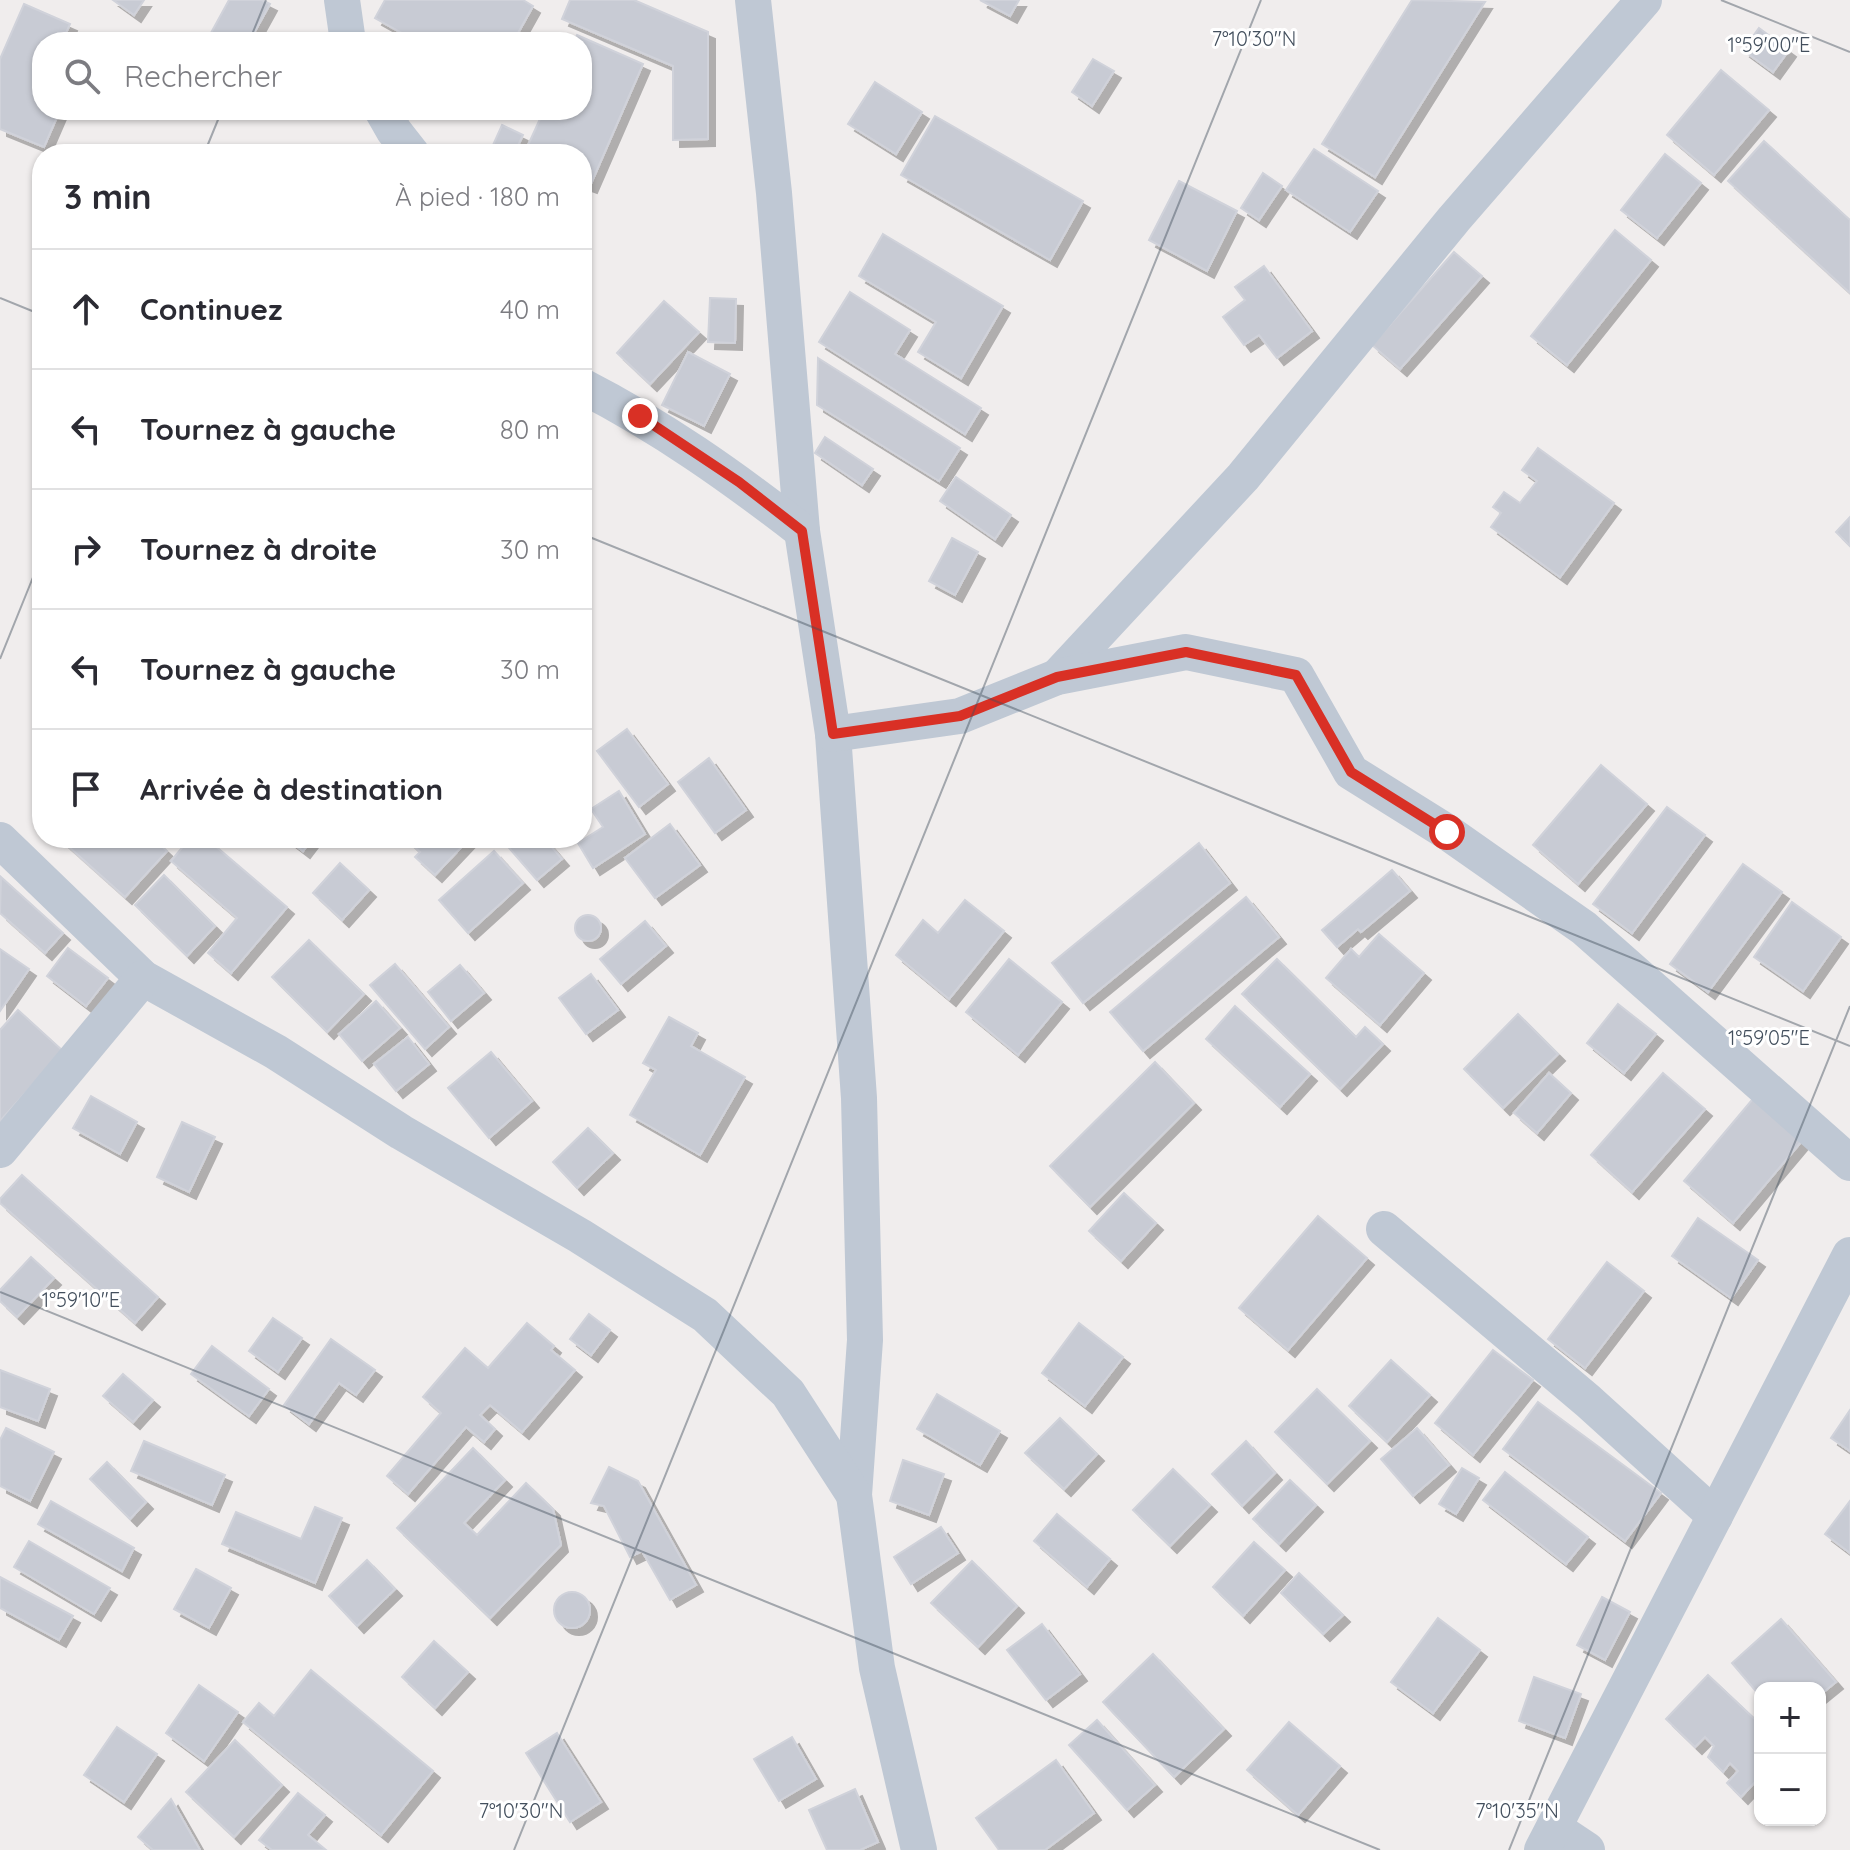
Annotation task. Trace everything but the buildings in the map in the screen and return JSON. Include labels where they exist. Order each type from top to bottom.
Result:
[{"type":"street","points":[[342,0],[347,32]]},
{"type":"street","points":[[753,0],[774,193],[802,531],[833,734],[859,1098],[865,1340],[854,1495],[877,1668],[919,1850]]},
{"type":"street","points":[[1057,677],[1243,477],[1454,219],[1644,0]]},
{"type":"street","points":[[388,120],[404,144]]},
{"type":"street","points":[[592,391],[640,416],[739,482],[802,531]]},
{"type":"street","points":[[833,734],[960,716],[1057,677],[1186,652],[1296,675],[1351,772],[1447,832],[1584,928],[1850,1163]]},
{"type":"street","points":[[0,840],[143,978],[276,1052],[401,1132],[580,1236],[705,1315],[788,1393],[854,1495]]},
{"type":"street","points":[[0,1150],[143,978]]},
{"type":"street","points":[[1384,1229],[1588,1401],[1715,1516]]},
{"type":"street","points":[[1587,1850],[1548,1839],[1850,1255]]},
{"type":"route","points":[[640,416],[739,482],[802,531],[833,734],[960,716],[1057,677],[1186,652],[1296,675],[1351,772],[1447,832]]}]
